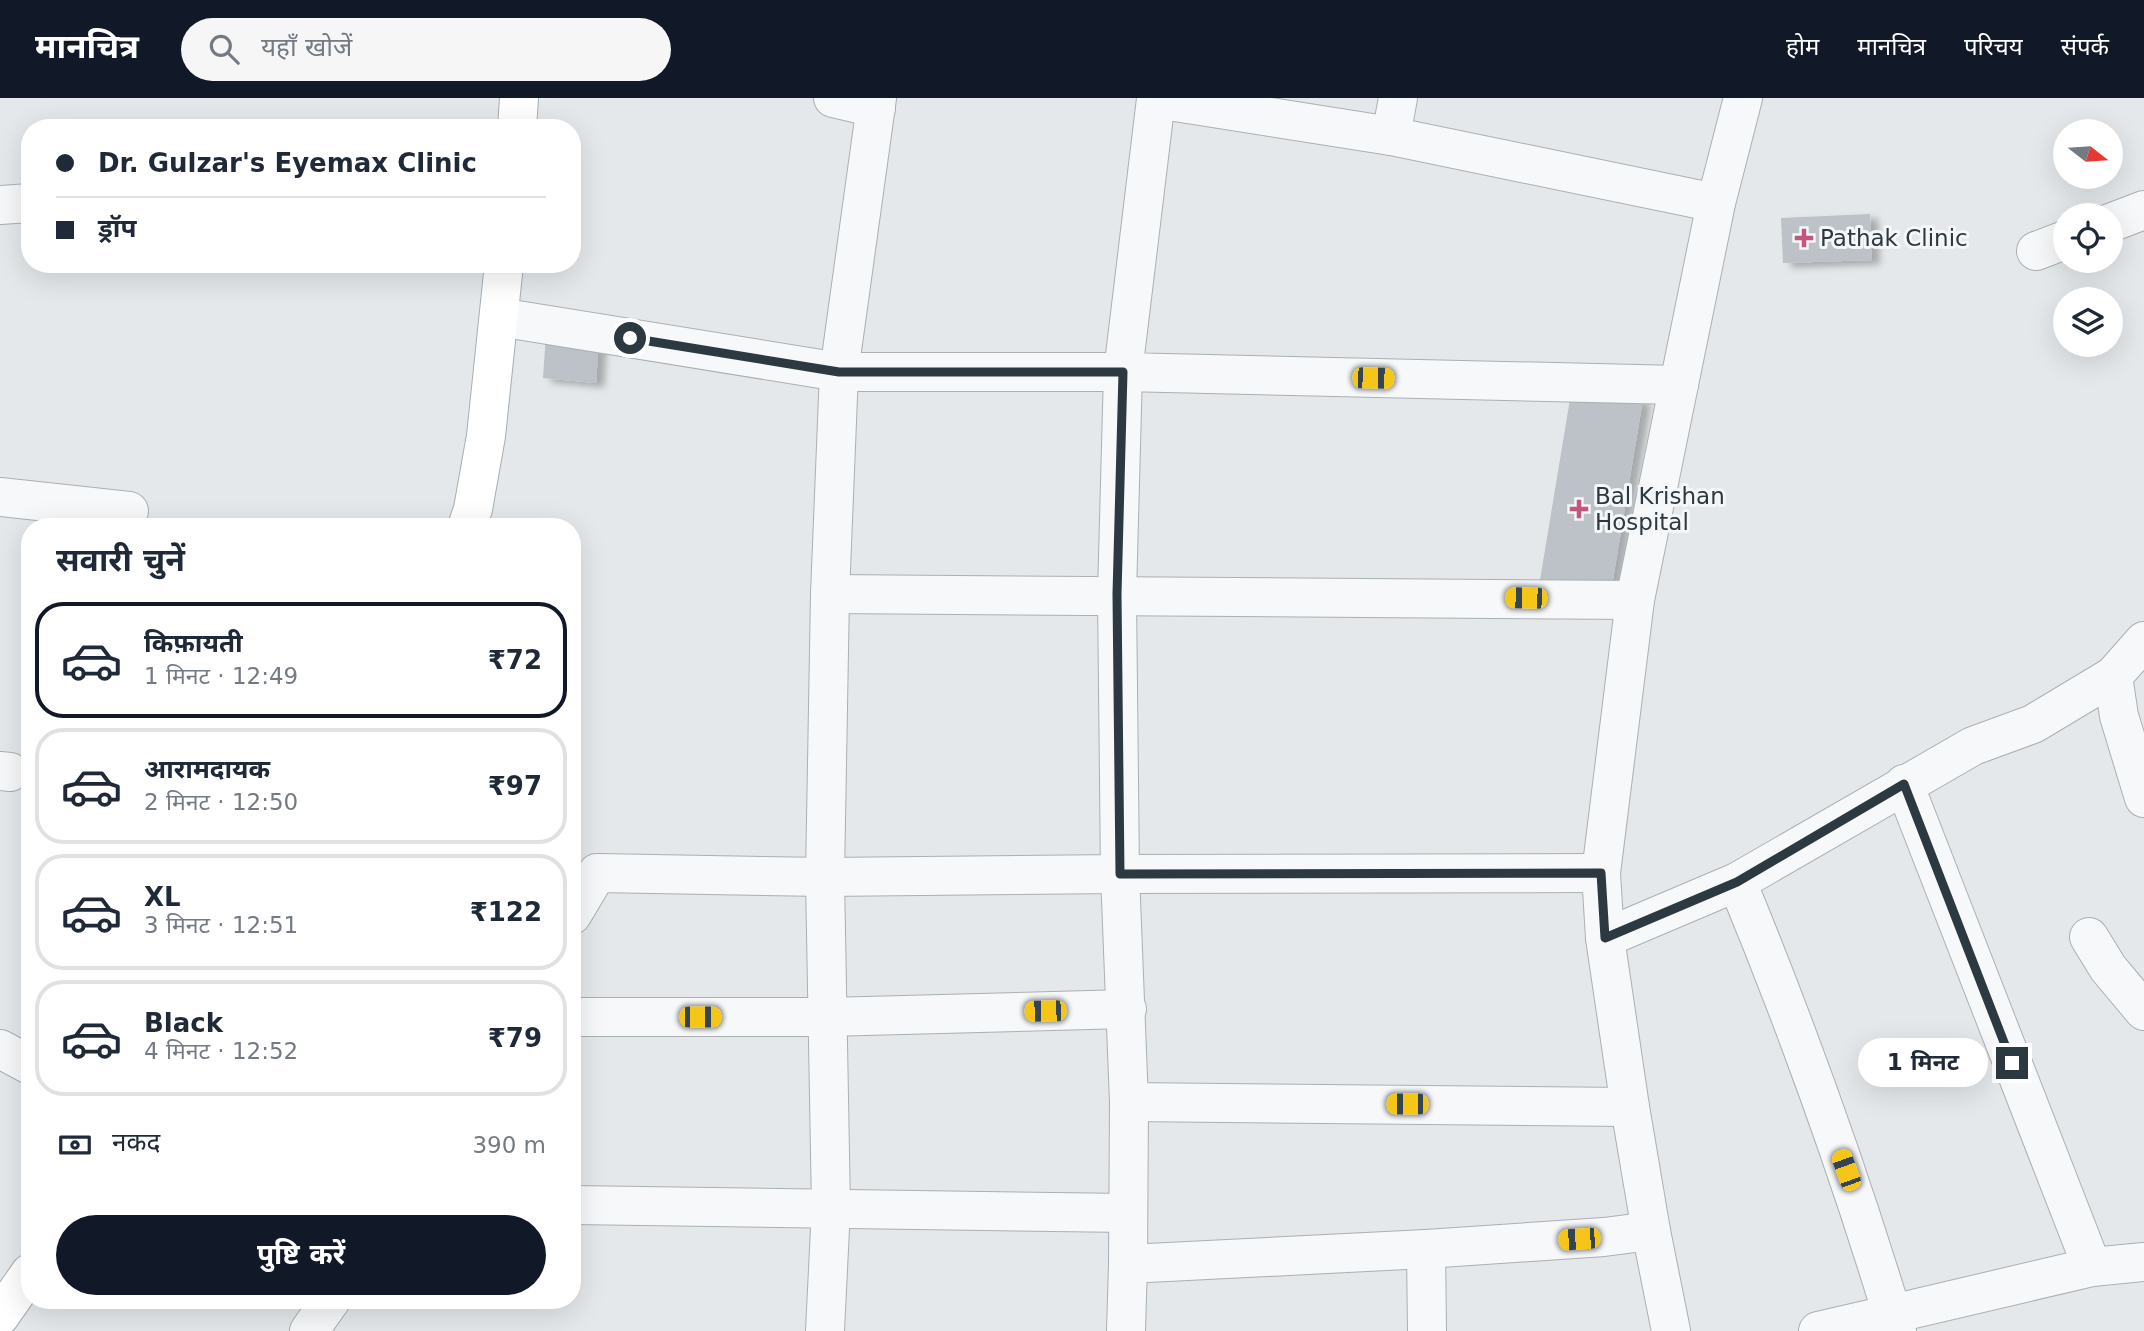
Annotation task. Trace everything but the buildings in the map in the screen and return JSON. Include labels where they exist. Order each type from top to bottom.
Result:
[{"type":"main road","points":[[518,119],[519,98]]},
{"type":"main road","points":[[470,518],[486,436],[503,273]]},
{"type":"main road","points":[[0,1316],[21,1286]]},
{"type":"street","points":[[825,1331],[831,1208],[824,877],[830,594],[839,372],[876,103],[833,98]]},
{"type":"street","points":[[1126,1331],[1129,1102],[1120,874],[1117,594],[1123,372],[1154,98],[1391,136],[1716,203]]},
{"type":"street","points":[[1391,136],[1398,98]]},
{"type":"street","points":[[1671,1331],[1630,1107],[1605,938],[1601,873],[1635,600],[1716,203],[1743,98]]},
{"type":"street","points":[[0,205],[21,204]]},
{"type":"street","points":[[2123,218],[2144,210]]},
{"type":"street","points":[[499,317],[839,372],[1123,372],[1679,385]]},
{"type":"street","points":[[0,497],[129,511]]},
{"type":"street","points":[[830,594],[1117,594],[1635,600]]},
{"type":"street","points":[[1605,938],[1737,882],[1973,746],[2033,724],[2113,676],[2144,641]]},
{"type":"street","points":[[2113,676],[2119,716],[2144,798]]},
{"type":"street","points":[[1904,784],[2092,1267]]},
{"type":"street","points":[[585,870],[824,877],[1601,873]]},
{"type":"street","points":[[1737,882],[1783,992],[1855,1195],[1895,1322]]},
{"type":"street","points":[[2089,937],[2108,968],[2144,1011]]},
{"type":"street","points":[[581,1017],[827,1017],[1127,1009]]},
{"type":"street","points":[[0,1049],[21,1061]]},
{"type":"street","points":[[1129,1102],[1630,1107]]},
{"type":"street","points":[[581,1205],[1128,1213]]},
{"type":"street","points":[[1128,1264],[1426,1249],[1605,1237],[1651,1231]]},
{"type":"street","points":[[1426,1249],[1427,1331]]},
{"type":"street","points":[[1818,1331],[1895,1322],[2092,1267],[2144,1262]]},
{"type":"street","points":[[309,1331],[325,1309]]},
{"type":"place","name":"Pathak Clinic","points":[[1804,238]]},
{"type":"place","name":"Bal Krishan Hospital","points":[[1579,509]]},
{"type":"route","points":[[630,338],[839,372],[1123,372],[1117,594],[1120,874],[1601,873],[1605,938],[1737,882],[1904,784],[2012,1063]]}]
